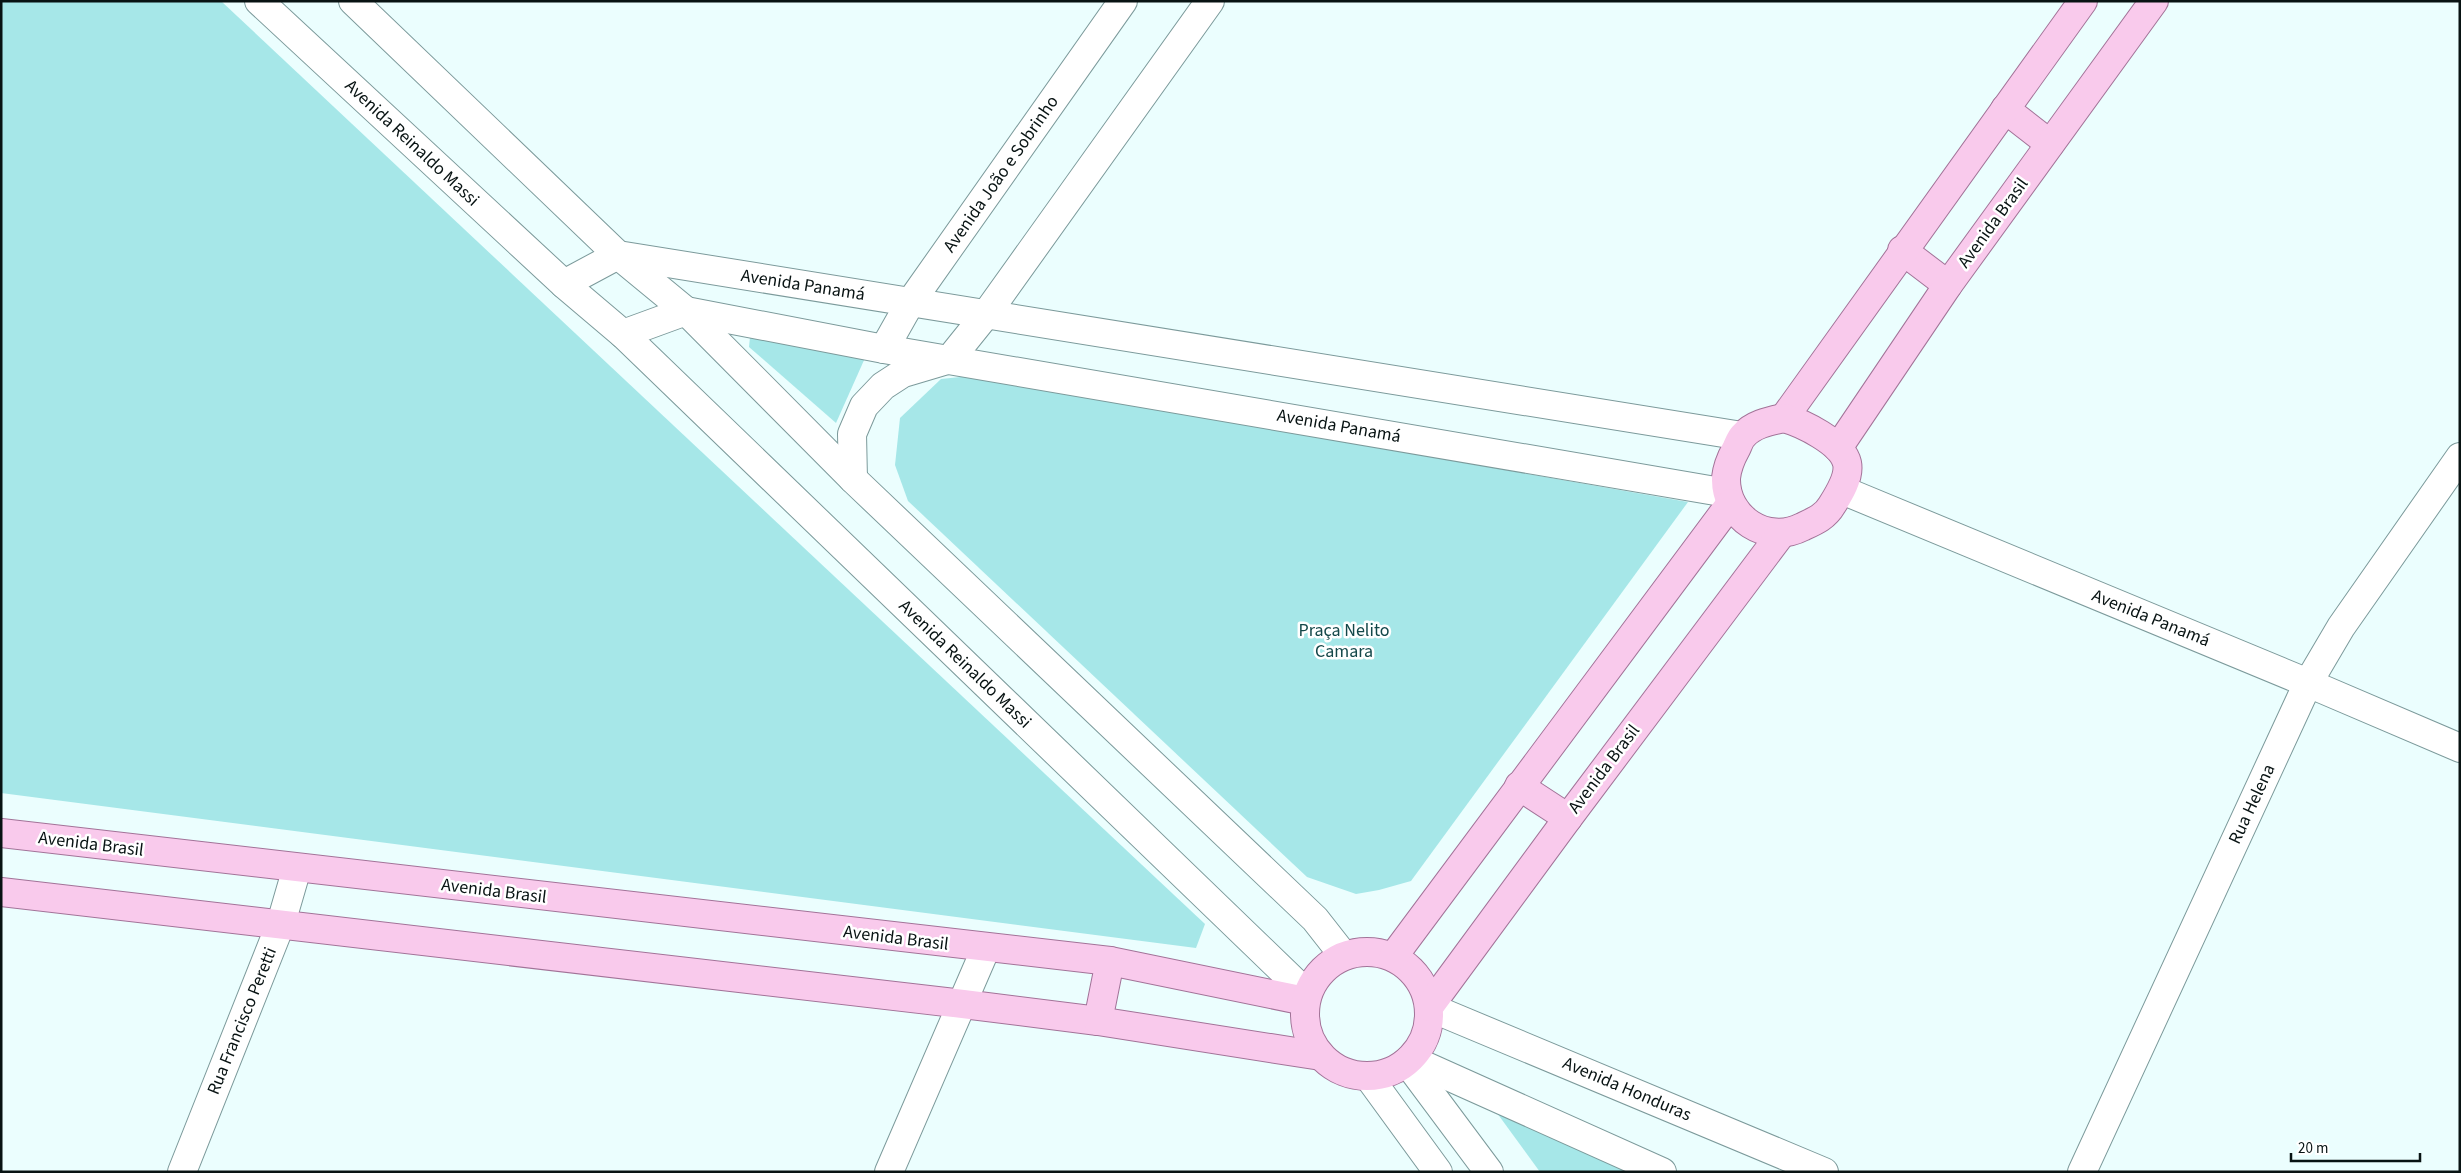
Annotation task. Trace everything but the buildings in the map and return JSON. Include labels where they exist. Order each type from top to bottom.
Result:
[{"type":"main road","points":[[1784,418],[1902,250],[2083,1]]},
{"type":"main road","name":"Avenida Brasil","points":[[1838,448],[1948,285],[2154,1]]},
{"type":"main road","points":[[2005,109],[2050,144]]},
{"type":"main road","points":[[1902,250],[1948,285]]},
{"type":"main road","points":[[1784,418],[1802,424],[1838,448],[1847,463],[1842,490],[1826,515],[1795,531],[1781,534],[1765,532],[1751,526],[1739,516],[1729,498],[1726,477],[1730,462],[1742,436],[1764,422],[1784,418]]},
{"type":"main road","points":[[1393,957],[1729,498]]},
{"type":"main road","name":"Avenida Brasil","points":[[1429,1007],[1781,534]]},
{"type":"main road","points":[[1519,786],[1568,818]]},
{"type":"main road","name":"Avenida Brasil","points":[[1,833],[1110,961],[1306,997]]},
{"type":"main road","points":[[1,892],[281,923],[963,1004],[1098,1021],[1320,1056]]},
{"type":"main road","points":[[1360,951],[1393,957],[1411,969],[1423,987],[1429,1007],[1428,1026],[1422,1044],[1408,1060],[1389,1072],[1368,1076],[1351,1074],[1334,1067],[1320,1056],[1306,1030],[1306,997],[1316,978],[1328,965],[1344,956],[1360,951]]},
{"type":"main road","points":[[1098,1021],[1110,961]]},
{"type":"street","name":"Avenida Reinaldo Massi","points":[[259,1],[564,284],[623,334],[1306,997]]},
{"type":"street","points":[[353,1],[618,255],[686,311],[853,478],[1315,919],[1344,956]]},
{"type":"street","name":"Avenida João e Sobrinho","points":[[884,349],[910,303],[1123,1]]},
{"type":"street","points":[[853,478],[852,434],[864,406],[883,386],[903,373],[950,359],[987,314],[1210,1]]},
{"type":"street","points":[[564,284],[618,255]]},
{"type":"street","name":"Avenida Panamá","points":[[618,255],[1742,436]]},
{"type":"street","points":[[623,334],[686,311]]},
{"type":"street","name":"Avenida Panamá","points":[[686,311],[884,349],[950,359],[1729,498]]},
{"type":"street","name":"Rua Helena","points":[[2082,1172],[2308,683],[2341,627],[2460,457]]},
{"type":"street","name":"Avenida Panamá","points":[[1842,490],[2460,748]]},
{"type":"street","name":"Rua Francisco Peretti","points":[[182,1172],[281,923],[296,868]]},
{"type":"street","points":[[889,1172],[986,948]]},
{"type":"street","name":"Avenida Honduras","points":[[1429,1007],[1824,1172]]},
{"type":"street","points":[[1408,1060],[1489,1172]]},
{"type":"street","points":[[1408,1060],[1662,1172]]},
{"type":"street","points":[[1368,1076],[1438,1172]]},
{"type":"green space","points":[[1,1],[221,1],[1205,924],[1196,948],[1,793]]},
{"type":"green space","points":[[750,337],[865,358],[836,423],[749,347]]},
{"type":"green space","name":"Praça Nelito Camara","points":[[970,376],[1688,502],[1411,881],[1356,894],[1307,877],[908,501],[895,465],[900,418],[941,379]]},
{"type":"green space","points":[[1497,1113],[1627,1172],[1540,1172]]}]
